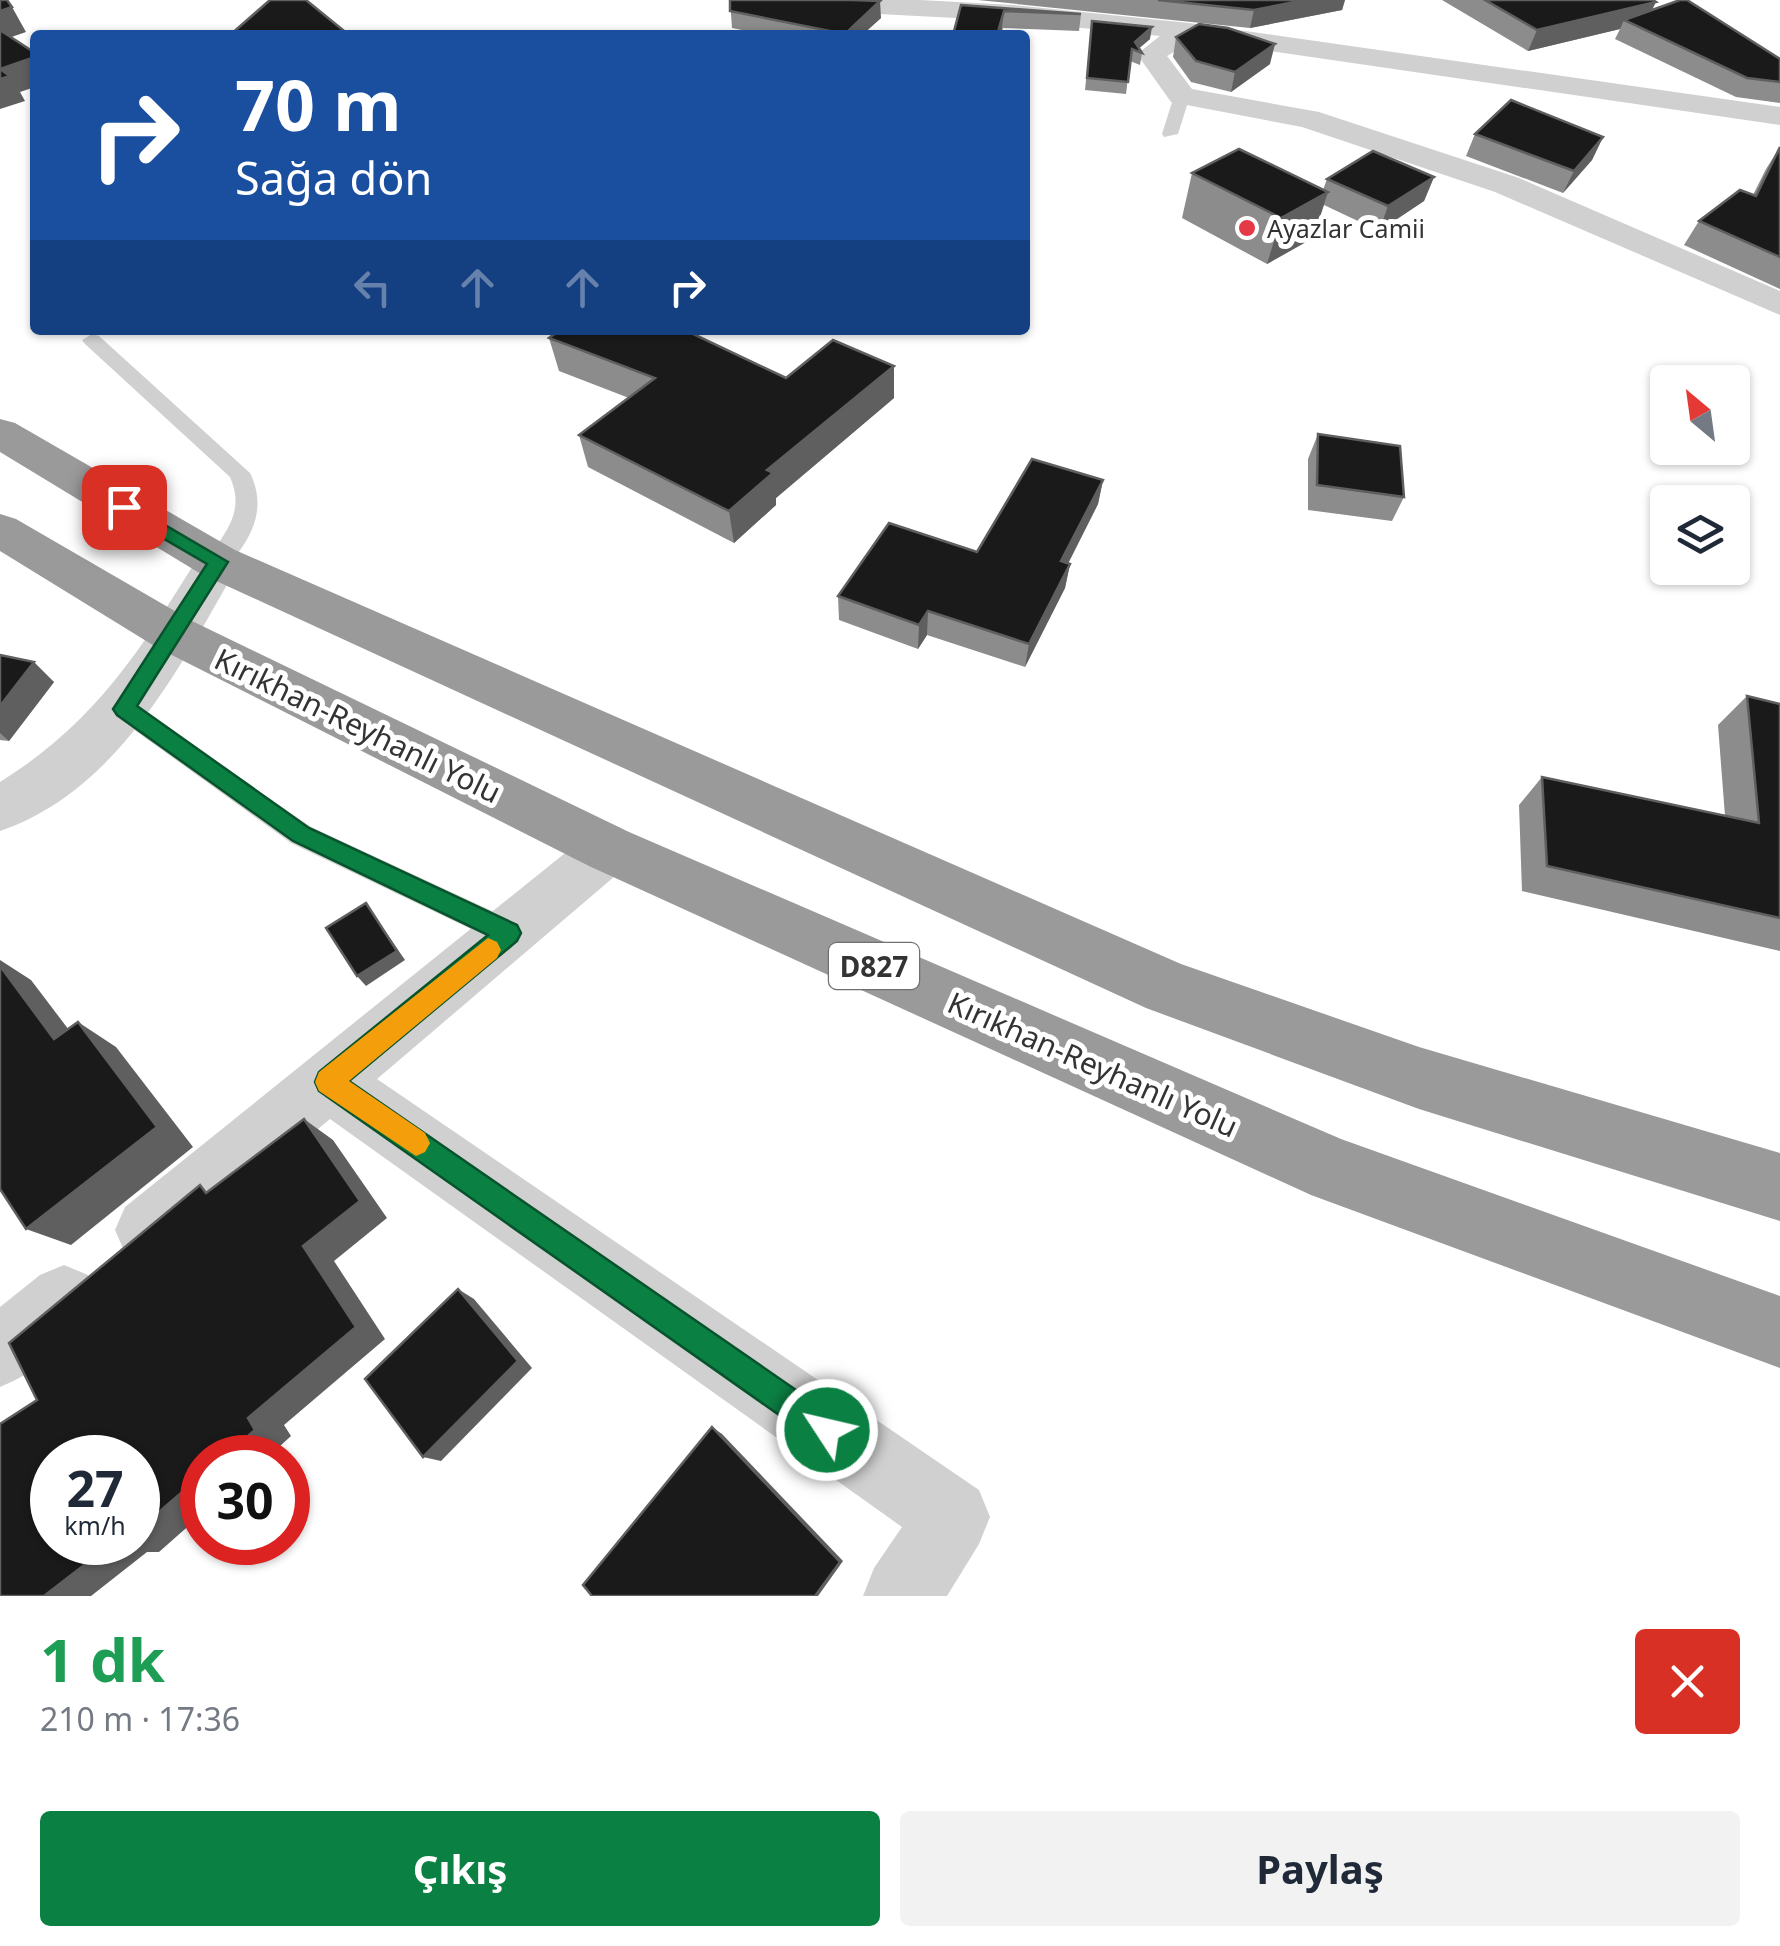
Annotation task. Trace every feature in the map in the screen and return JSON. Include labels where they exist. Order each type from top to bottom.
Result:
[{"type":"highway","points":[[0,434],[218,562],[1168,988],[1419,1078],[1780,1187]]},
{"type":"highway","name":"Kırıkhan-Reyhanlı Yolu","points":[[0,530],[174,634],[609,849],[1336,1171],[1780,1332]]},
{"type":"street","points":[[761,0],[1060,9],[1780,116]]},
{"type":"street","points":[[1189,31],[1152,54],[1182,96],[1308,119],[1507,185],[1780,304]]},
{"type":"street","points":[[0,809],[52,776],[98,738],[124,709],[218,562]]},
{"type":"street","points":[[0,1352],[609,849]]},
{"type":"street","points":[[328,1082],[952,1517],[902,1596]]},
{"type":"lane","points":[[1170,134],[1182,96]]},
{"type":"lane","points":[[92,340],[239,472],[246,485],[248,516],[232,547],[218,562]]},
{"type":"lane","points":[[124,709],[301,834],[509,933]]},
{"type":"building","points":[[0,0],[7,0],[12,7],[0,11]]},
{"type":"building","points":[[270,0],[306,0],[343,30],[236,30]]},
{"type":"building","points":[[730,0],[880,1],[849,30],[825,30],[730,11]]},
{"type":"building","points":[[1158,0],[1305,0],[1254,10]]},
{"type":"building","points":[[1485,0],[1653,0],[1656,2],[1537,30]]},
{"type":"building","points":[[1687,0],[1780,59],[1780,82],[1747,78],[1624,20]]},
{"type":"building","points":[[961,5],[1081,14],[1004,11],[998,30],[954,30]]},
{"type":"building","points":[[1092,21],[1152,27],[1135,42],[1142,53],[1132,49],[1128,82],[1087,78]]},
{"type":"building","points":[[1199,24],[1228,28],[1275,44],[1235,72],[1196,61],[1176,37]]},
{"type":"building","points":[[0,30],[30,50],[30,59],[0,69]]},
{"type":"building","points":[[1511,100],[1603,137],[1574,171],[1475,134]]},
{"type":"building","points":[[1780,147],[1780,257],[1699,221],[1740,190],[1756,196]]},
{"type":"building","points":[[1239,149],[1328,192],[1281,218],[1192,173]]},
{"type":"building","points":[[1373,151],[1434,177],[1388,206],[1327,179]]},
{"type":"building","points":[[696,335],[786,378],[833,340],[894,366],[767,470],[773,473],[729,511],[579,435],[655,378],[549,338]]},
{"type":"building","points":[[1318,434],[1400,446],[1404,497],[1317,485]]},
{"type":"building","points":[[1032,459],[1103,480],[1061,561],[1070,564],[1029,644],[928,611],[919,625],[838,596],[889,523],[977,552]]},
{"type":"building","points":[[0,655],[34,662],[0,706]]},
{"type":"building","points":[[1747,696],[1780,704],[1780,918],[1547,866],[1542,777],[1759,823]]},
{"type":"building","points":[[366,903],[397,951],[357,976],[326,928]]},
{"type":"building","points":[[0,966],[54,1039],[78,1022],[157,1127],[26,1229],[0,1189]]},
{"type":"building","points":[[304,1119],[360,1201],[303,1246],[356,1327],[248,1418],[255,1430],[249,1435],[180,1435],[180,1494],[160,1511],[160,1435],[30,1435],[30,1565],[84,1565],[44,1596],[0,1596],[0,1424],[37,1400],[9,1343],[200,1185],[206,1193]]},
{"type":"building","points":[[458,1289],[518,1361],[423,1457],[365,1379]]},
{"type":"building","points":[[712,1427],[840,1562],[815,1596],[592,1596],[583,1585]]},
{"type":"slow traffic","points":[[416,1143],[328,1082],[488,950]]},
{"type":"place","name":"Ayazlar Camii","points":[[1247,228]]},
{"type":"route","points":[[124,507],[218,562],[124,709],[301,834],[509,933],[328,1082],[827,1430]]}]
